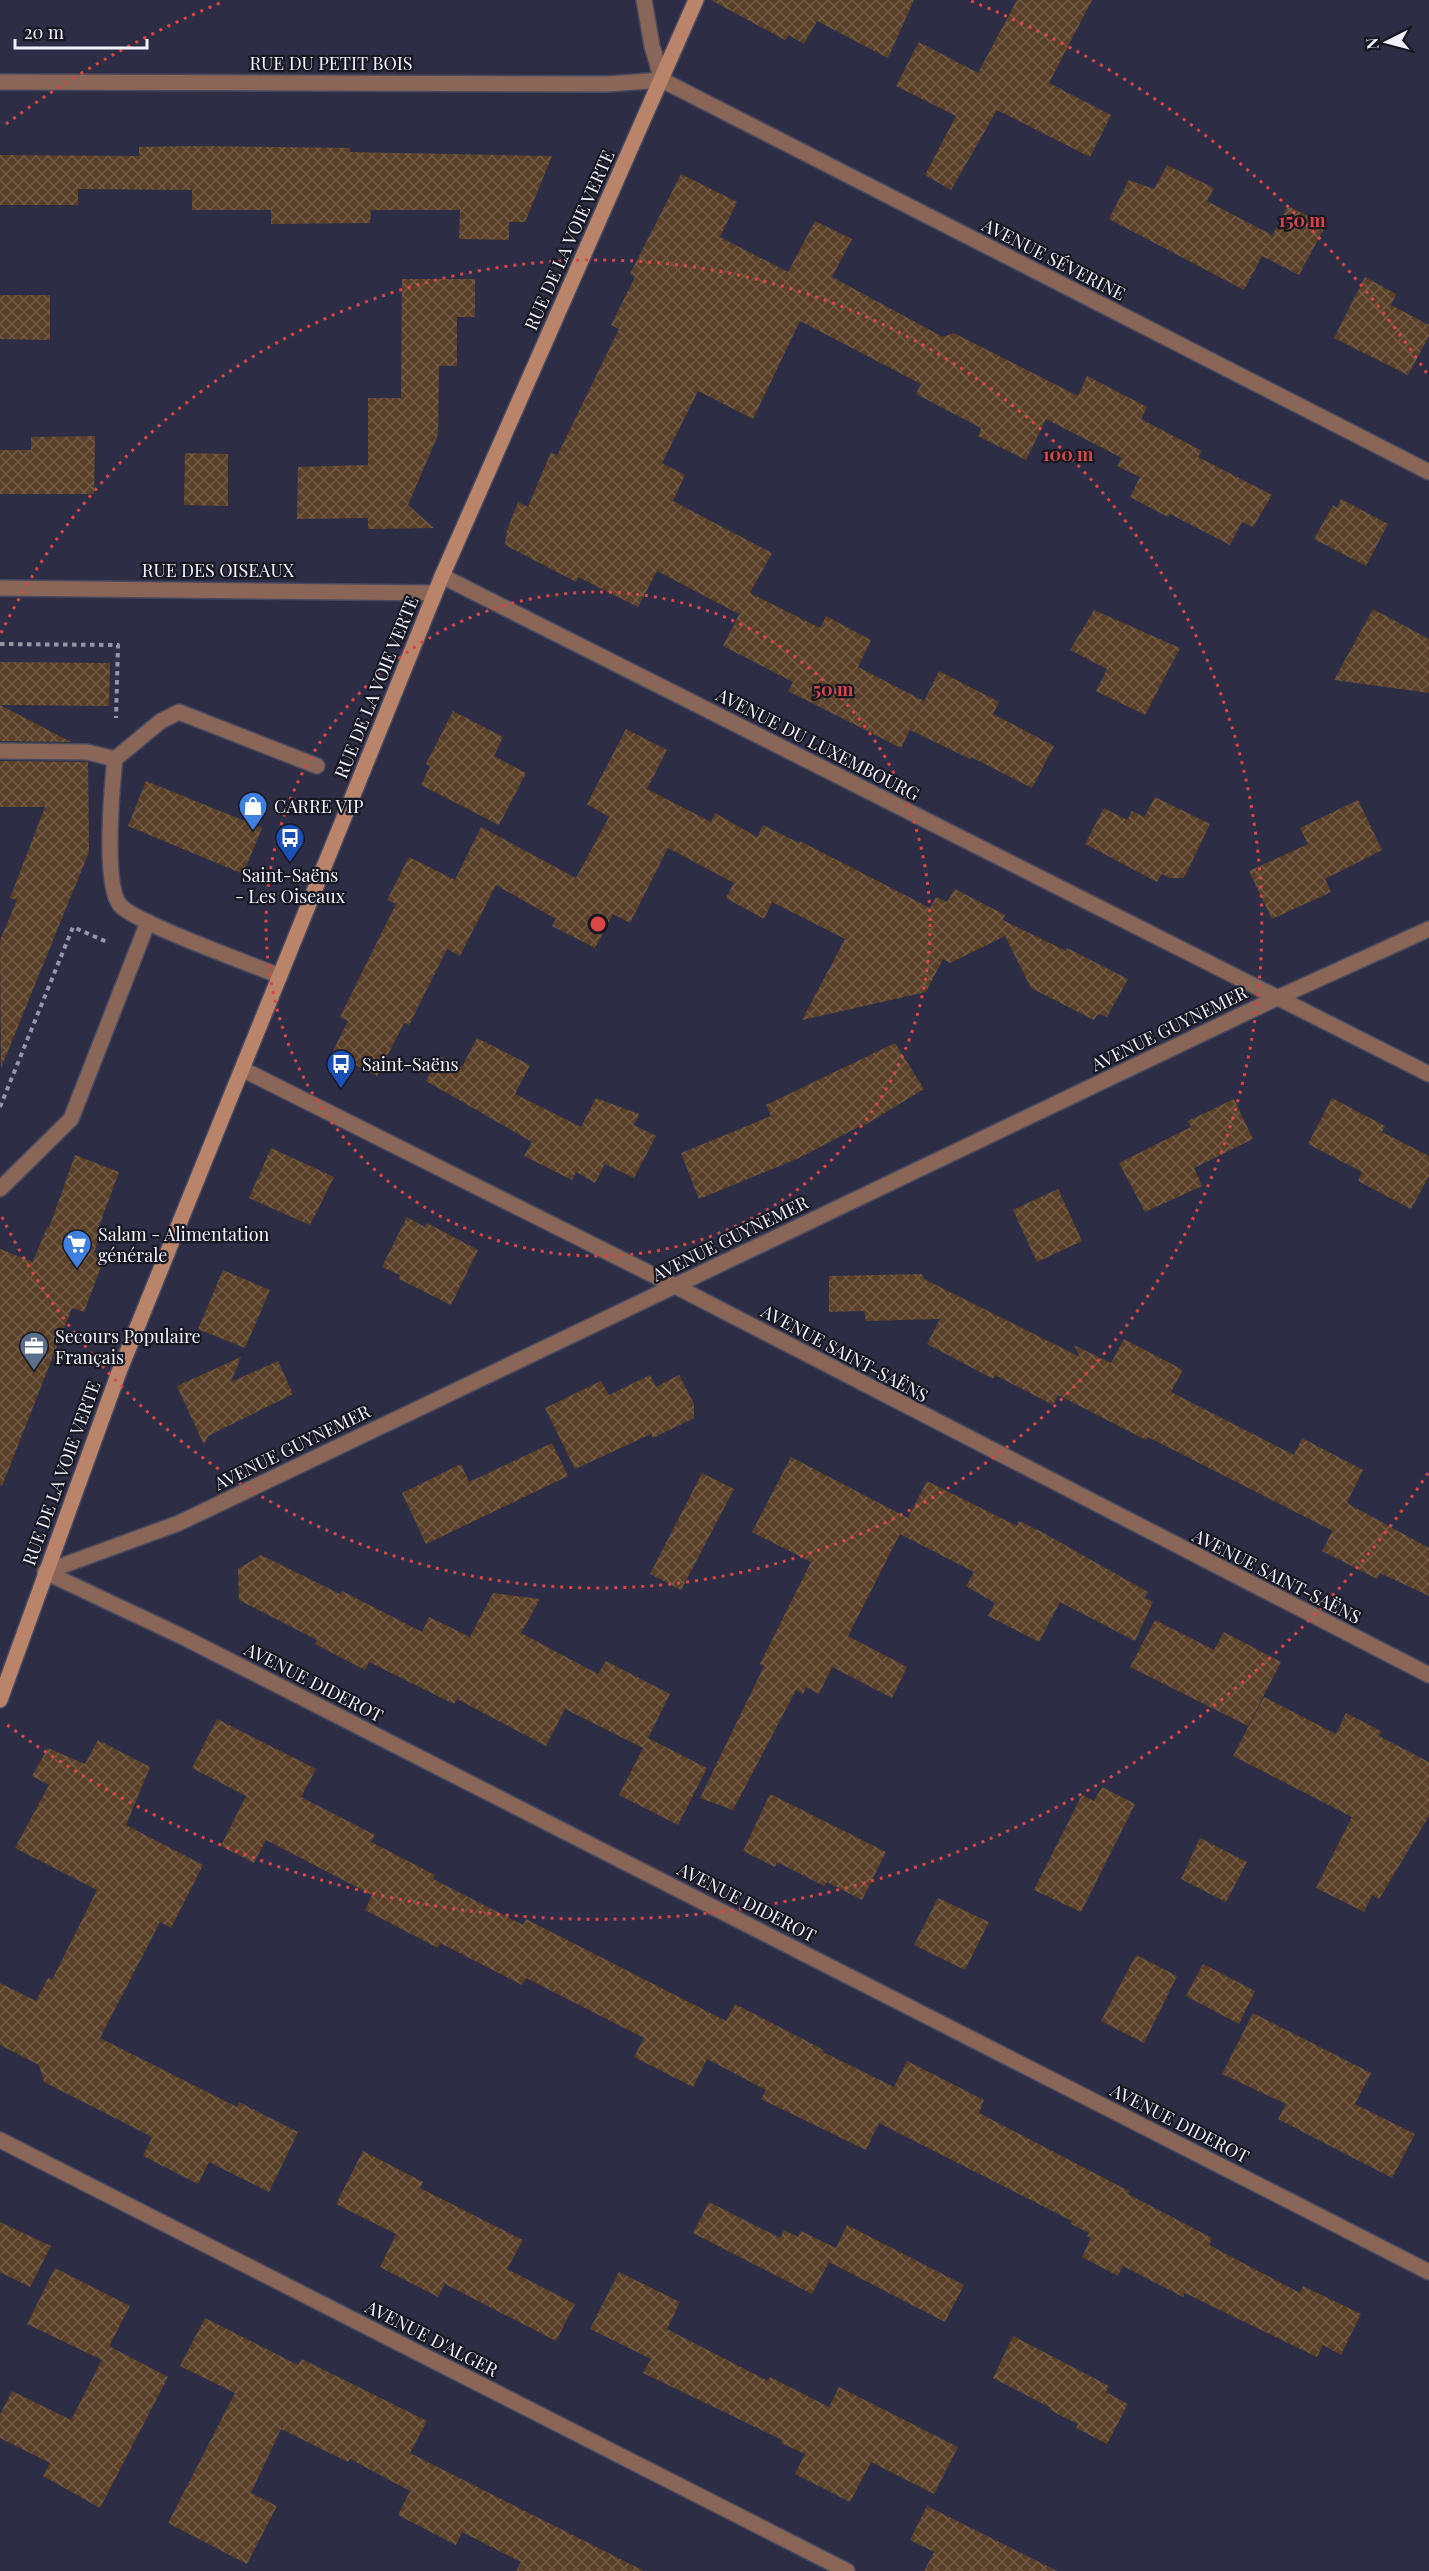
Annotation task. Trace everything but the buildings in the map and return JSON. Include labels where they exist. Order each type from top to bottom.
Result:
[{"type":"street","points":[[644,0],[652,46],[662,80]]},
{"type":"street","name":"RUE DE LA VOIE VERTE","points":[[0,1700],[119,1372],[435,592],[696,0]]},
{"type":"street","name":"RUE DU PETIT BOIS","points":[[0,82],[608,84],[662,80]]},
{"type":"street","name":"AVENUE SÉVERINE","points":[[662,80],[1429,472]]},
{"type":"street","name":"AVENUE DU LUXEMBOURG","points":[[442,576],[1429,1074]]},
{"type":"street","name":"RUE DES OISEAUX","points":[[0,588],[435,592]]},
{"type":"street","points":[[280,976],[148,922],[120,905],[113,889],[110,802],[115,759],[161,721],[179,712],[317,766]]},
{"type":"street","points":[[0,751],[87,752],[115,759]]},
{"type":"street","points":[[0,1189],[71,1119],[148,922]]},
{"type":"street","name":"AVENUE GUYNEMER","points":[[45,1572],[179,1523],[1279,997],[1429,929]]},
{"type":"street","name":"AVENUE SAINT-SAËNS","points":[[242,1069],[675,1286],[1429,1675]]},
{"type":"street","name":"AVENUE DIDEROT","points":[[45,1572],[183,1637],[1429,2272]]},
{"type":"street","name":"AVENUE D'ALGER","points":[[0,2140],[847,2571]]},
{"type":"path","points":[[0,644],[118,645],[115,759]]},
{"type":"path","points":[[0,1107],[73,927],[136,954]]},
{"type":"place","name":"CARRE VIP","points":[[253,832]]},
{"type":"place","name":"Saint-Saëns - Les Oiseaux","points":[[290,864]]},
{"type":"place","name":"Saint-Saëns","points":[[341,1090]]},
{"type":"place","name":"Salam - Alimentation générale","points":[[77,1270]]},
{"type":"place","name":"Secours Populaire Français","points":[[34,1372]]}]
